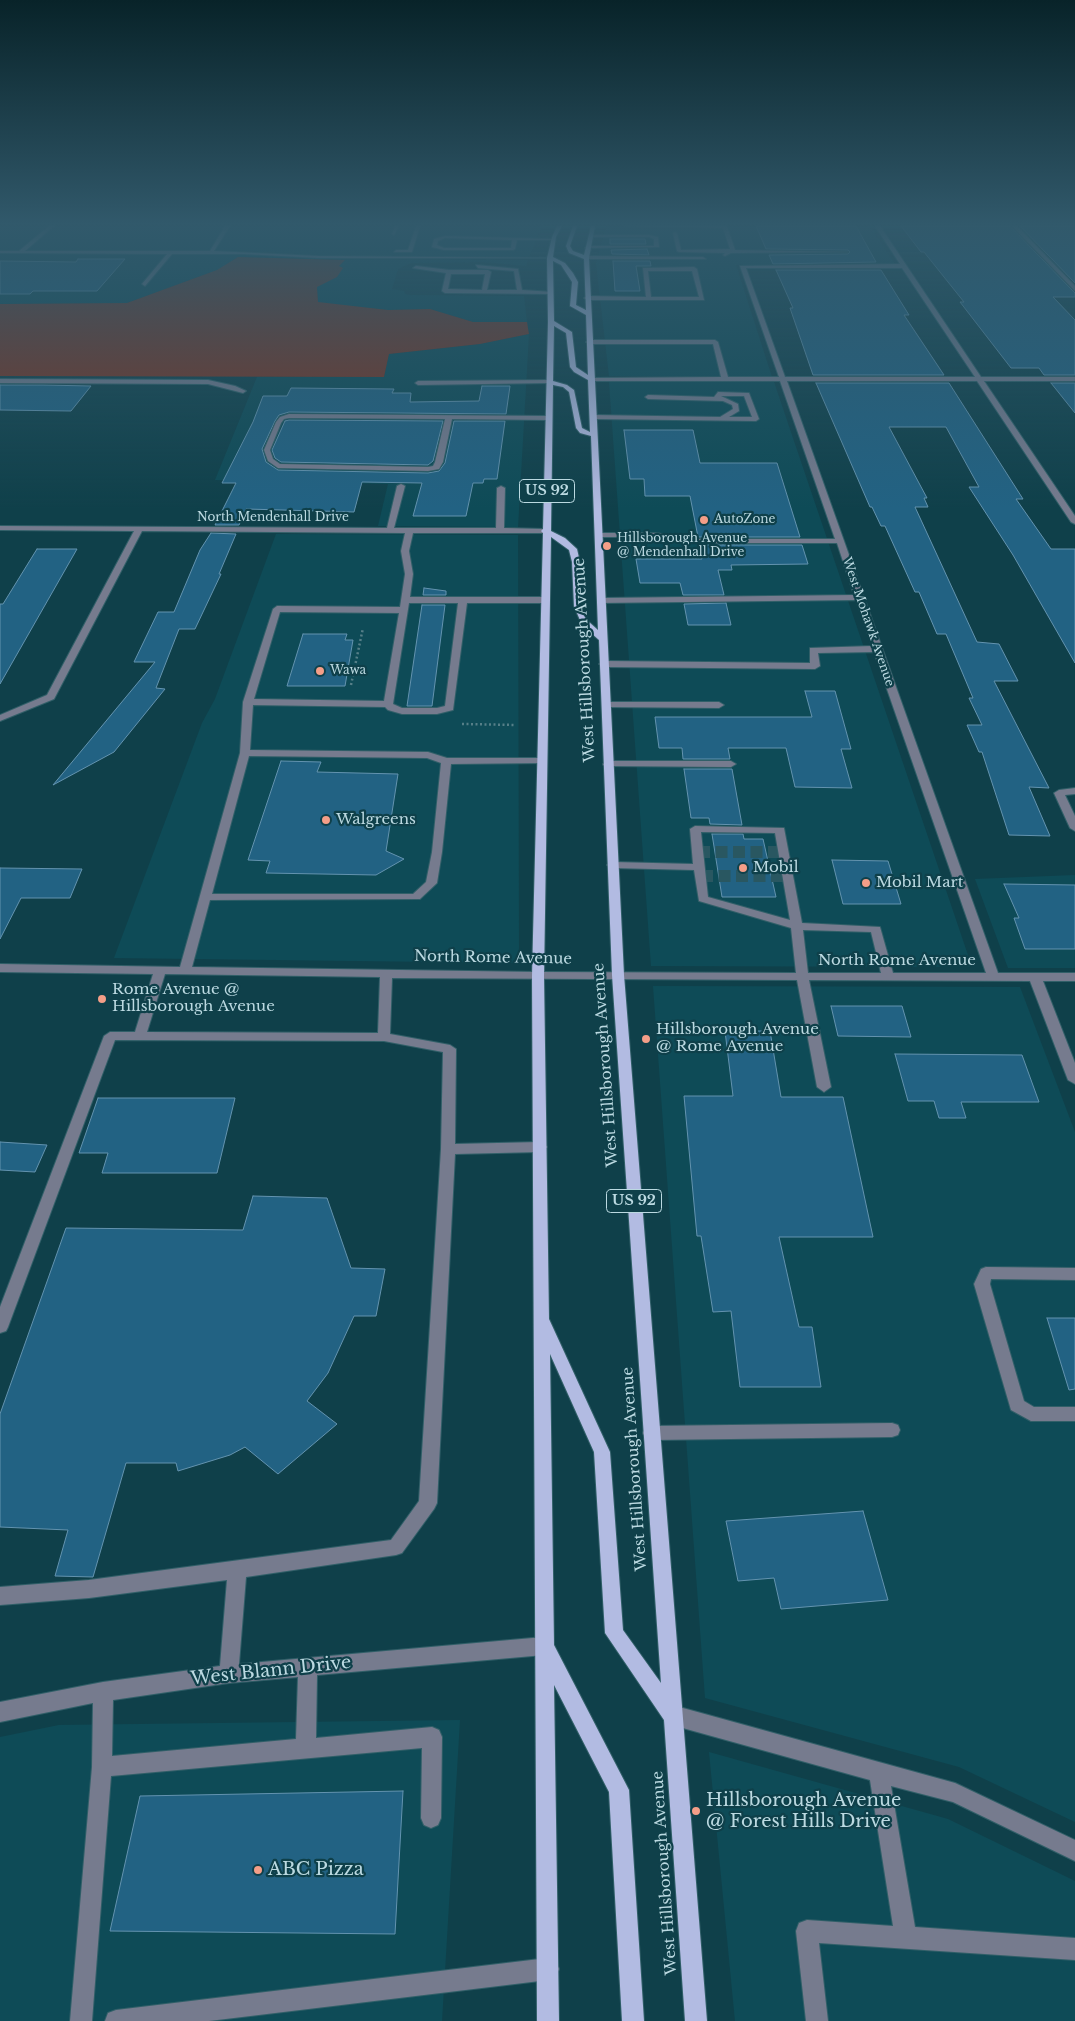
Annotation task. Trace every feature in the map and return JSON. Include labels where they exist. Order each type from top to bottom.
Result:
[{"type":"main road","name":"West Hillsborough Avenue","points":[[588,320],[618,975],[696,2021]]},
{"type":"main road","points":[[551,322],[569,332],[572,367],[591,379]]},
{"type":"main road","name":"US 92","points":[[548,2021],[538,976],[545,531],[551,322]]},
{"type":"main road","points":[[549,382],[565,386],[572,391],[579,428],[582,432],[594,435]]},
{"type":"main road","points":[[545,531],[562,540],[573,550],[576,562],[578,606],[585,623],[603,640]]},
{"type":"main road","points":[[541,1317],[602,1452],[614,1633],[672,1715]]},
{"type":"main road","points":[[544,1646],[619,1790],[633,2021]]},
{"type":"street","name":"West Mohawk Avenue","points":[[762,320],[993,977]]},
{"type":"street","points":[[941,320],[1075,522]]},
{"type":"street","points":[[589,342],[715,342],[726,379]]},
{"type":"street","points":[[591,379],[1075,380]]},
{"type":"street","points":[[713,379],[718,395]]},
{"type":"street","points":[[0,381],[208,382],[243,391]]},
{"type":"street","points":[[418,383],[549,382]]},
{"type":"street","points":[[593,418],[649,407],[718,395],[747,394],[756,419],[719,418],[649,407]]},
{"type":"street","points":[[718,395],[730,400],[735,404],[737,410],[719,418]]},
{"type":"street","points":[[449,417],[439,462],[436,467],[428,470],[278,466],[270,460],[267,450],[278,422],[282,418],[289,416],[449,417],[549,418]]},
{"type":"street","points":[[390,530],[401,486]]},
{"type":"street","points":[[500,531],[501,488]]},
{"type":"street","name":"North Mendenhall Drive","points":[[0,528],[545,531]]},
{"type":"street","points":[[0,718],[51,696],[139,529]]},
{"type":"street","points":[[388,704],[409,574],[405,551],[409,530]]},
{"type":"street","points":[[598,535],[656,535],[691,541],[840,541]]},
{"type":"street","points":[[602,601],[860,597]]},
{"type":"street","points":[[405,600],[544,600]]},
{"type":"street","points":[[248,702],[388,704],[391,708],[402,711],[436,711],[450,708],[464,600]]},
{"type":"street","points":[[185,971],[245,753],[248,702],[277,609],[404,610]]},
{"type":"street","points":[[604,664],[815,666],[813,650],[878,649]]},
{"type":"street","points":[[606,705],[719,705]]},
{"type":"street","points":[[245,753],[428,754],[446,761],[542,761]]},
{"type":"street","points":[[205,897],[416,897],[431,883],[446,761]]},
{"type":"street","points":[[608,764],[731,764]]},
{"type":"street","points":[[1075,790],[1059,793],[1075,828]]},
{"type":"street","points":[[824,1087],[802,977],[797,926],[780,830],[696,829],[703,899],[797,926],[876,929],[888,977]]},
{"type":"street","points":[[613,865],[699,866]]},
{"type":"street","name":"North Rome Avenue","points":[[0,968],[538,976],[1075,977]]},
{"type":"street","points":[[140,1035],[160,970]]},
{"type":"street","points":[[384,1037],[386,974]]},
{"type":"street","points":[[1035,977],[1075,1080]]},
{"type":"street","points":[[0,1327],[110,1036],[384,1037],[450,1048],[448,1149],[428,1503],[396,1547],[89,1589],[0,1596]]},
{"type":"street","points":[[448,1149],[540,1147]]},
{"type":"street","points":[[1075,1274],[986,1273],[982,1284],[1017,1405],[1031,1414],[1075,1414]]},
{"type":"street","points":[[651,1433],[892,1430]]},
{"type":"street","points":[[229,1674],[237,1570]]},
{"type":"street","name":"West Blann Drive","points":[[0,1712],[103,1692],[229,1674],[544,1646]]},
{"type":"street","points":[[306,1748],[308,1667]]},
{"type":"street","points":[[81,2021],[102,1767],[103,1692]]},
{"type":"street","points":[[672,1715],[955,1792],[1075,1851]]},
{"type":"street","points":[[102,1767],[432,1736],[431,1818]]},
{"type":"street","points":[[879,1772],[906,1937]]},
{"type":"street","points":[[817,2021],[807,1930],[1075,1950]]},
{"type":"street","points":[[116,2021],[548,1969]]},
{"type":"shaded area","points":[[0,320],[467,320],[473,322],[527,322],[529,334],[480,344],[389,354],[384,377],[0,376]]},
{"type":"shaded area","points":[[467,320],[527,320],[527,322],[473,322]]},
{"type":"shaded area","points":[[603,320],[754,320],[772,377],[609,376]]},
{"type":"shaded area","points":[[529,334],[518,527],[378,526],[388,484],[215,480],[257,377],[384,377],[389,354],[480,344]]},
{"type":"shaded area","points":[[609,382],[774,382],[972,967],[651,966]]},
{"type":"shaded area","points":[[276,534],[518,535],[519,963],[114,958],[202,723],[215,699]]},
{"type":"shaded area","points":[[1075,875],[1075,968],[1008,968],[975,879]]},
{"type":"shaded area","points":[[653,986],[1020,987],[1075,1132],[1075,1822],[959,1767],[705,1698]]},
{"type":"shaded area","points":[[460,1720],[442,2021],[0,2021],[0,1737],[59,1725]]},
{"type":"shaded area","points":[[709,1752],[948,1819],[1075,1881],[1075,2021],[735,2021]]},
{"type":"building","points":[[794,320],[908,320],[944,375],[813,375]]},
{"type":"building","points":[[974,320],[1075,320],[1075,375],[1044,375],[1039,368],[1011,368]]},
{"type":"building","points":[[816,383],[949,383],[1023,499],[1016,499],[1051,549],[1075,549],[1075,663],[1013,555],[969,487],[979,487],[946,427],[889,427],[927,498],[924,498],[928,507],[915,507],[977,642],[999,644],[1018,681],[994,681],[1049,788],[1029,787],[1050,836],[1009,835],[982,752],[979,752],[967,725],[982,725],[969,698],[973,698],[946,634],[937,634],[919,592],[915,592],[885,526],[881,526],[872,507],[870,507]]},
{"type":"building","points":[[1051,383],[1075,383],[1075,413]]},
{"type":"building","points":[[0,385],[91,386],[71,411],[0,410]]},
{"type":"building","points":[[482,386],[510,386],[506,414],[289,412],[279,415],[262,449],[266,462],[278,470],[428,473],[439,471],[445,463],[454,421],[505,421],[497,479],[484,479],[483,483],[473,483],[466,516],[413,516],[422,483],[362,482],[354,512],[246,509],[239,525],[215,525],[236,483],[222,483],[253,422],[263,396],[287,396],[291,388],[394,389],[392,393],[411,393],[410,402],[479,401]]},
{"type":"building","points":[[285,421],[443,421],[433,461],[428,465],[281,462],[275,458],[272,450]]},
{"type":"building","points":[[624,430],[693,430],[700,463],[777,463],[800,537],[698,537],[690,496],[645,496],[644,479],[630,479]]},
{"type":"building","points":[[211,533],[236,534],[219,574],[221,574],[195,629],[179,629],[156,688],[165,689],[114,752],[53,785],[155,662],[134,662],[158,612],[174,612],[200,550]]},
{"type":"building","points":[[699,545],[802,545],[808,564],[731,565],[732,570],[718,570],[724,595],[683,595],[680,583],[640,583],[636,559],[702,559]]},
{"type":"building","points":[[37,549],[77,549],[0,684],[0,604],[3,604]]},
{"type":"building","points":[[424,588],[446,591],[446,595],[423,595]]},
{"type":"building","points":[[726,603],[731,625],[688,625],[684,604]]},
{"type":"building","name":"Wawa","points":[[422,605],[445,605],[432,706],[407,706]]},
{"type":"building","name":"Wawa","points":[[303,634],[347,634],[345,640],[353,640],[345,686],[287,686]]},
{"type":"building","points":[[805,691],[835,691],[851,749],[841,749],[852,788],[795,787],[786,748],[728,748],[730,759],[683,759],[682,748],[659,748],[655,717],[812,717]]},
{"type":"building","name":"Walgreens","points":[[281,761],[321,762],[317,772],[398,774],[386,851],[404,859],[376,875],[266,873],[270,861],[248,860]]},
{"type":"building","points":[[684,769],[732,769],[742,825],[710,824],[709,818],[691,818]]},
{"type":"building","name":"Mobil","points":[[712,834],[743,834],[744,839],[763,839],[776,897],[722,897]]},
{"type":"building","name":"Mobil Mart","points":[[832,860],[888,861],[901,904],[843,904]]},
{"type":"building","points":[[0,868],[82,869],[70,898],[21,898],[0,939]]},
{"type":"building","points":[[1004,884],[1075,885],[1075,949],[1025,949],[1014,918],[1019,918]]},
{"type":"building","points":[[831,1006],[902,1006],[911,1037],[838,1036]]},
{"type":"building","points":[[725,1031],[770,1031],[781,1097],[843,1097],[873,1237],[779,1237],[799,1327],[812,1327],[821,1387],[740,1387],[731,1311],[713,1312],[701,1236],[697,1236],[684,1096],[733,1096]]},
{"type":"building","points":[[895,1054],[1022,1055],[1039,1102],[961,1102],[966,1118],[939,1118],[934,1101],[908,1101]]},
{"type":"building","points":[[98,1098],[235,1098],[217,1173],[102,1173],[108,1153],[79,1153]]},
{"type":"building","points":[[0,1142],[47,1145],[35,1172],[0,1170]]},
{"type":"building","points":[[253,1196],[327,1198],[351,1268],[385,1269],[376,1316],[354,1316],[328,1373],[307,1401],[337,1424],[278,1474],[245,1447],[230,1455],[178,1471],[176,1463],[126,1463],[93,1577],[55,1576],[68,1530],[0,1527],[0,1414],[66,1228],[243,1230]]},
{"type":"building","points":[[1047,1318],[1075,1318],[1075,1389],[1069,1390]]},
{"type":"building","points":[[863,1511],[888,1600],[781,1609],[774,1578],[738,1581],[726,1521]]},
{"type":"building","points":[[403,1791],[395,1934],[110,1931],[140,1796]]},
{"type":"tunnel","points":[[698,852],[784,852]]},
{"type":"tunnel","points":[[701,876],[788,876]]},
{"type":"place","name":"AutoZone","points":[[704,520]]},
{"type":"place","name":"Hillsborough Avenue @ Mendenhall Drive","points":[[607,546]]},
{"type":"place","name":"Wawa","points":[[320,671]]},
{"type":"place","name":"Walgreens","points":[[326,820]]},
{"type":"place","name":"Mobil","points":[[743,868]]},
{"type":"place","name":"Mobil Mart","points":[[866,883]]},
{"type":"place","name":"Rome Avenue @ Hillsborough Avenue","points":[[102,999]]},
{"type":"place","name":"Hillsborough Avenue @ Rome Avenue","points":[[646,1039]]},
{"type":"place","name":"Hillsborough Avenue @ Forest Hills Drive","points":[[696,1811]]},
{"type":"place","name":"ABC Pizza","points":[[258,1870]]}]
